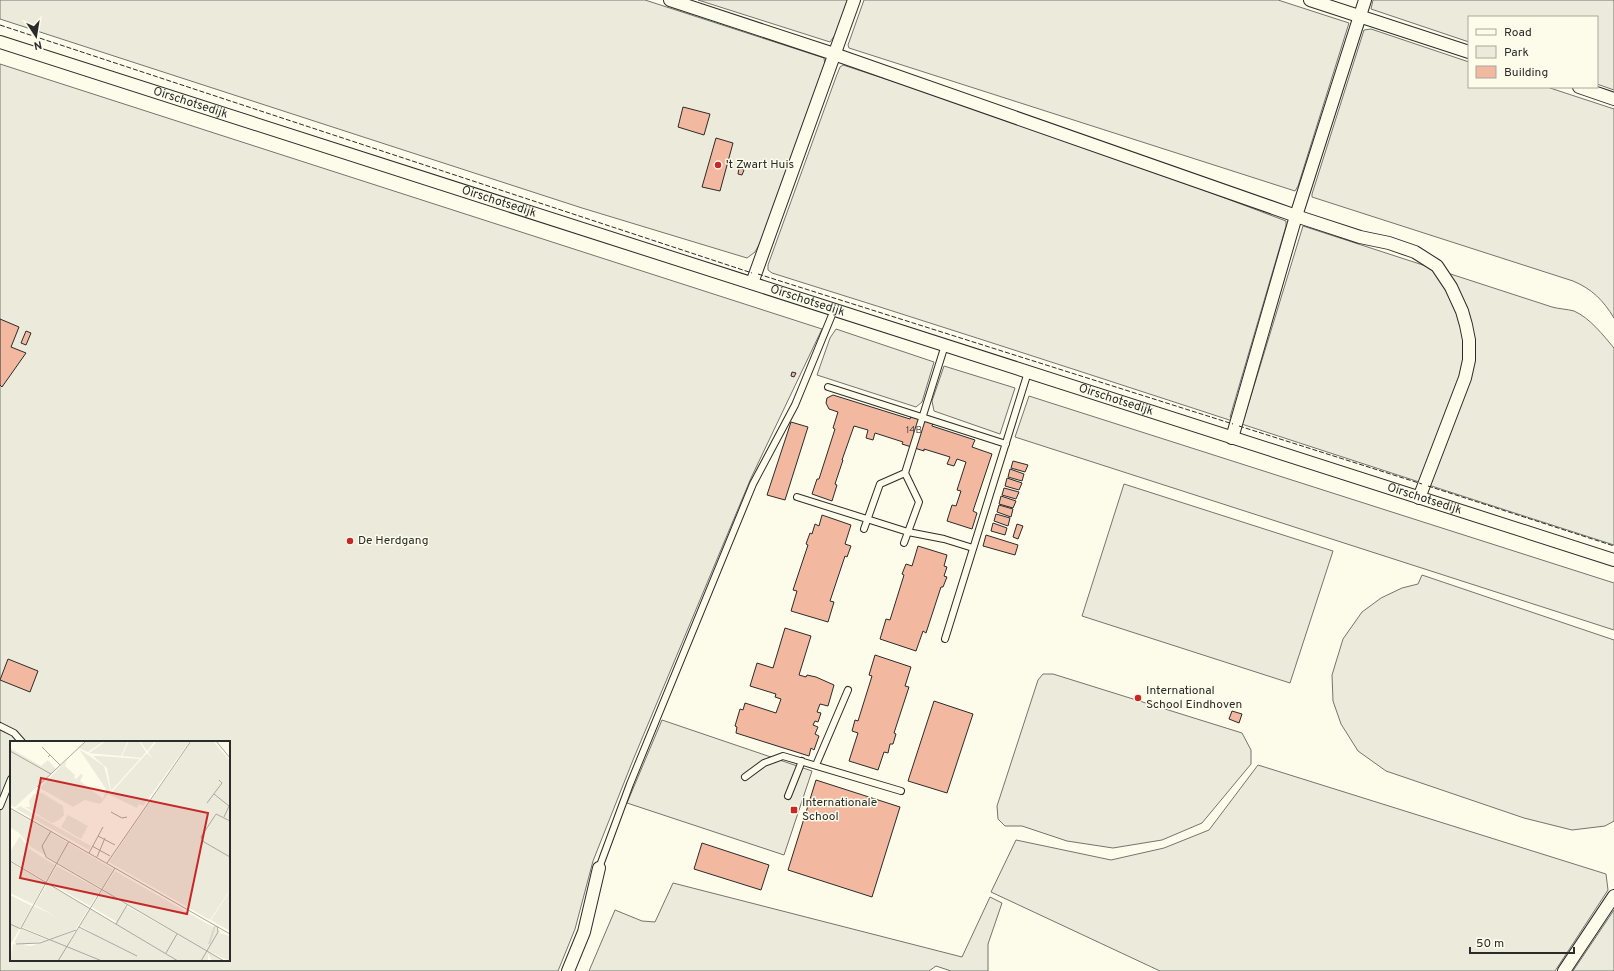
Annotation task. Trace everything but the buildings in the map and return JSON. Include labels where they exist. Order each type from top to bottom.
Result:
[{"type":"street","points":[[670,0],[834,54],[1296,216],[1360,237],[1389,243],[1415,252],[1437,266],[1451,287],[1462,311],[1469,340],[1469,360],[1465,378],[1419,498]]},
{"type":"street","points":[[752,284],[854,0]]},
{"type":"street","points":[[1310,0],[1468,52]]},
{"type":"street","points":[[1232,438],[1296,216],[1365,0]]},
{"type":"street","name":"Oirschotsedijk","points":[[0,42],[1614,560]]},
{"type":"street","points":[[1582,88],[1614,99]]},
{"type":"street","points":[[568,971],[584,932],[598,868]]},
{"type":"street","points":[[1564,971],[1614,896]]},
{"type":"lane","points":[[598,868],[630,784],[753,484],[795,404],[834,310]]},
{"type":"lane","points":[[904,543],[919,502],[905,473],[945,345]]},
{"type":"lane","points":[[945,639],[1028,372]]},
{"type":"lane","points":[[828,388],[1006,444]]},
{"type":"lane","points":[[864,529],[880,484],[905,473]]},
{"type":"lane","points":[[797,497],[908,532],[944,539],[973,548]]},
{"type":"lane","points":[[816,765],[848,690]]},
{"type":"lane","points":[[0,726],[14,733],[21,741]]},
{"type":"lane","points":[[745,777],[764,763],[784,756],[901,791]]},
{"type":"lane","points":[[788,796],[802,761]]},
{"type":"lane","points":[[0,806],[10,781]]},
{"type":"green space","points":[[0,0],[645,0],[824,58],[825,66],[761,241],[755,252],[747,258],[582,208],[0,19]]},
{"type":"green space","points":[[698,0],[848,0],[835,35],[830,42]]},
{"type":"green space","points":[[864,0],[1278,0],[1349,23],[1298,186],[1295,191],[849,48],[848,45]]},
{"type":"green space","points":[[1373,0],[1614,0],[1614,90],[1598,84],[1598,16],[1468,16],[1468,42],[1371,9]]},
{"type":"green space","points":[[1371,29],[1468,62],[1468,88],[1550,88],[1614,109],[1614,318],[1606,306],[1591,291],[1573,281],[1312,197],[1364,30]]},
{"type":"green space","name":"De Herdgang","points":[[0,64],[822,329],[751,478],[633,760],[593,861],[575,929],[558,971],[0,971]]},
{"type":"green space","points":[[843,65],[1066,138],[1286,221],[1286,226],[1230,417],[1243,422],[1303,226],[1552,307],[1574,311],[1580,314],[1596,327],[1614,348],[1614,545],[772,273],[768,270],[768,265],[836,77],[840,67]]},
{"type":"green space","points":[[836,329],[934,362],[922,402],[916,407],[817,375],[830,338]]},
{"type":"green space","points":[[944,366],[1015,388],[1000,434],[934,411],[932,401]]},
{"type":"green space","points":[[1029,396],[1614,583],[1614,630],[1015,437]]},
{"type":"green space","points":[[1124,484],[1333,551],[1290,683],[1082,616]]},
{"type":"green space","points":[[1422,575],[1614,640],[1614,821],[1605,826],[1572,830],[1524,818],[1386,771],[1358,751],[1341,724],[1333,701],[1332,675],[1343,639],[1362,612],[1381,598],[1402,588],[1418,584]]},
{"type":"green space","points":[[1258,765],[1606,874],[1608,890],[1555,971],[1160,971],[991,892],[1016,840],[1111,860],[1164,848],[1209,830]]},
{"type":"green space","points":[[673,883],[962,957],[990,897],[1002,903],[988,944],[988,971],[951,971],[936,966],[929,971],[589,971],[615,910],[642,921],[655,922]]},
{"type":"green space","points":[[1614,910],[1614,971],[1573,971]]},
{"type":"shaded area","points":[[1043,674],[1053,674],[1242,733],[1251,750],[1251,764],[1202,823],[1162,840],[1113,848],[1067,841],[1022,826],[1005,826],[998,819],[997,806],[1038,680]]},
{"type":"shaded area","points":[[662,720],[812,771],[784,855],[627,803]]},
{"type":"fence","points":[[0,25],[752,273]]},
{"type":"fence","points":[[758,274],[1233,424]]},
{"type":"fence","points":[[1239,426],[1422,484]]},
{"type":"fence","points":[[1428,486],[1614,546]]},
{"type":"place","name":"'t Zwart Huis","points":[[718,165]]},
{"type":"place","name":"De Herdgang","points":[[350,541]]},
{"type":"place","name":"International School Eindhoven","points":[[1138,698]]},
{"type":"place","name":"Internationale School","points":[[794,810]]}]
